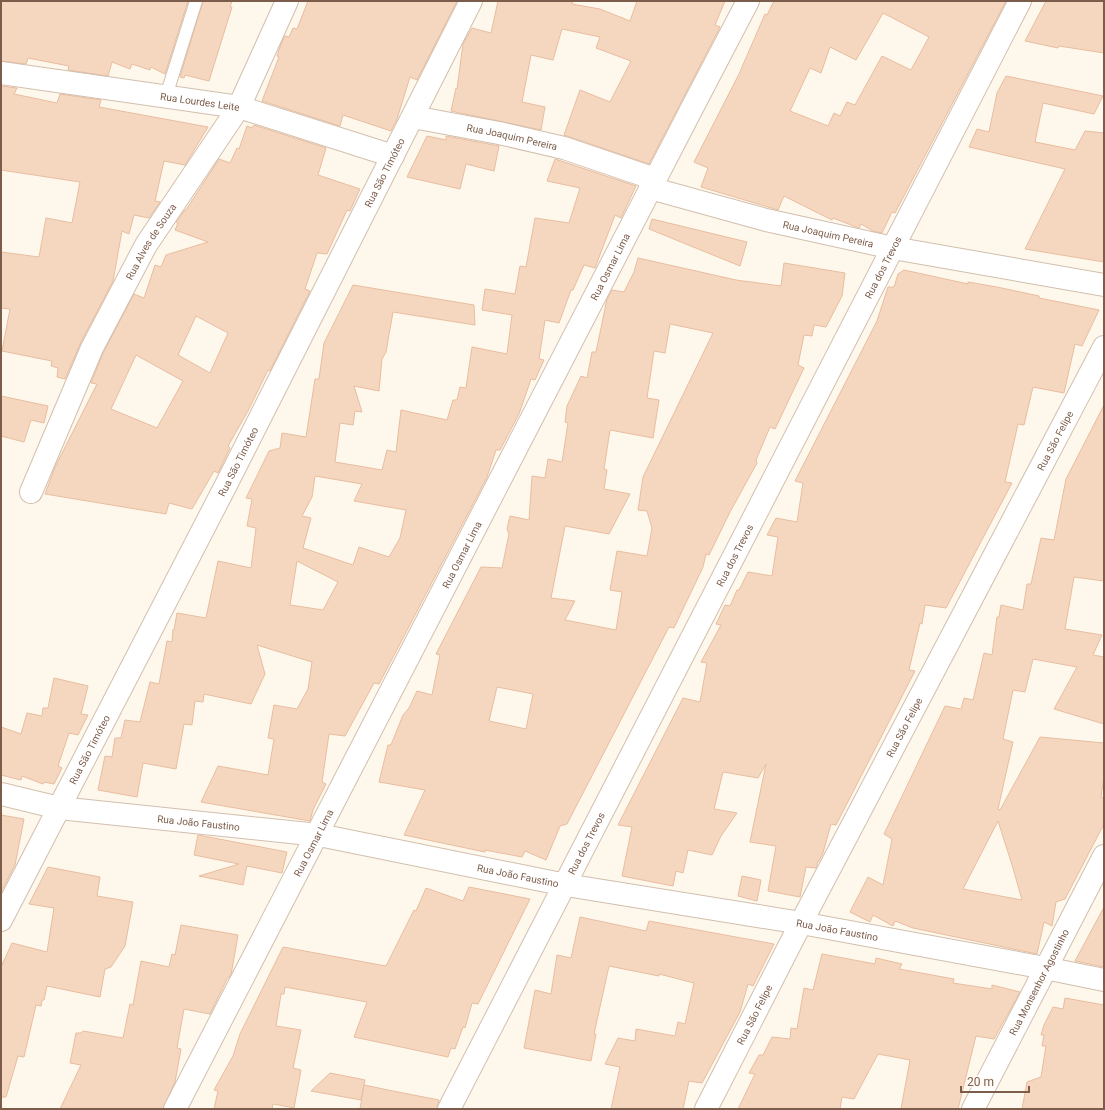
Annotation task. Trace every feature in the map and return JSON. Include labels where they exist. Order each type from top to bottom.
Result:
[{"type":"street","name":"Rua Alves de Souza","points":[[31,492],[92,348],[146,245],[240,107],[287,1]]},
{"type":"street","name":"Rua São Timóteo","points":[[1,920],[226,485],[471,1]]},
{"type":"street","name":"Rua Osmar Lima","points":[[176,1109],[319,835],[652,184],[748,1]]},
{"type":"street","name":"Rua dos Trevos","points":[[449,1109],[566,885],[1020,1]]},
{"type":"street","name":"Rua Lourdes Leite","points":[[1,73],[240,107],[393,156]]},
{"type":"street","name":"Rua Joaquim Pereira","points":[[413,117],[499,133],[564,148],[652,184],[766,220],[893,248],[1104,284]]},
{"type":"street","name":"Rua São Felipe","points":[[706,1109],[801,923],[1104,347]]},
{"type":"street","name":"Rua João Faustino","points":[[1,794],[59,808],[319,835],[566,885],[801,923],[1104,980]]},
{"type":"street","name":"Rua Monsenhor Agostinho","points":[[973,1109],[1104,856]]},
{"type":"lane","points":[[166,96],[196,1]]},
{"type":"building","points":[[1,1],[188,1],[165,74],[151,67],[150,70],[132,64],[130,69],[112,62],[108,76],[68,70],[69,66],[28,58],[26,64],[1,61]]},
{"type":"building","points":[[203,1],[232,1],[230,7],[232,7],[209,81],[185,75],[184,78],[180,77]]},
{"type":"building","points":[[308,1],[457,1],[417,80],[410,77],[397,119],[391,131],[343,115],[340,126],[262,101],[279,57],[277,56],[281,44],[285,36],[289,37],[293,28],[297,29]]},
{"type":"building","points":[[498,1],[573,1],[572,4],[600,9],[630,21],[637,1],[725,1],[715,25],[720,27],[649,164],[564,135],[580,90],[610,102],[631,61],[596,48],[600,37],[562,29],[553,60],[531,55],[522,102],[545,107],[541,130],[451,111],[456,88],[457,89],[463,44],[472,28],[491,33]]},
{"type":"building","points":[[774,1],[1006,1],[895,213],[892,212],[882,233],[873,231],[861,224],[859,228],[833,218],[832,220],[784,196],[778,210],[701,187],[708,168],[694,162],[739,74],[765,14],[767,15]],"holes":[[[883,13],[929,37],[911,70],[882,56],[855,105],[847,102],[840,116],[834,113],[828,126],[790,111],[810,68],[821,73],[830,47],[856,60]]]},
{"type":"building","points":[[1046,1],[1104,1],[1104,53],[1059,46],[1058,48],[1025,41]]},
{"type":"building","points":[[1006,76],[1103,96],[1094,114],[1043,103],[1035,142],[1075,150],[1085,131],[1104,133],[1104,262],[1025,249],[1065,169],[969,147],[977,129],[989,132],[997,93]]},
{"type":"building","points":[[1,86],[17,88],[14,94],[57,103],[60,94],[101,100],[99,107],[208,127],[185,165],[164,161],[155,201],[160,202],[149,218],[134,215],[129,234],[122,231],[113,281],[81,342],[65,379],[57,377],[58,368],[51,366],[52,361],[2,351],[10,309],[1,308],[1,252],[39,257],[46,218],[72,223],[80,182],[1,170]]},
{"type":"building","points":[[254,125],[326,148],[318,175],[360,189],[350,211],[347,210],[327,254],[317,253],[305,289],[310,291],[270,371],[268,370],[248,411],[228,446],[230,448],[218,473],[214,471],[192,509],[169,503],[166,514],[45,494],[55,467],[97,384],[91,383],[103,353],[134,294],[144,298],[155,265],[161,267],[166,255],[208,242],[175,230],[178,223],[176,222],[186,210],[219,159],[230,163],[237,148],[239,149],[247,126],[252,128]],"holes":[[[196,316],[228,333],[210,373],[178,355]],[[136,355],[183,381],[157,428],[111,409]]]},
{"type":"building","points":[[427,136],[446,140],[446,136],[499,146],[494,171],[466,164],[460,189],[407,177]]},
{"type":"building","points":[[555,159],[636,186],[621,218],[615,215],[595,268],[584,265],[573,290],[571,290],[559,323],[545,320],[539,359],[544,360],[535,380],[531,379],[519,414],[500,450],[496,450],[487,477],[379,684],[374,683],[345,736],[329,734],[322,782],[326,784],[313,810],[310,821],[201,802],[218,766],[268,775],[274,739],[268,738],[274,705],[297,709],[308,689],[312,662],[257,645],[265,674],[251,704],[204,694],[203,702],[195,701],[192,725],[184,724],[176,769],[143,763],[137,797],[98,790],[105,756],[112,757],[115,738],[121,738],[125,720],[140,722],[150,682],[159,684],[167,641],[172,642],[173,629],[174,630],[177,613],[206,618],[218,561],[251,568],[256,528],[247,526],[252,499],[246,498],[269,451],[280,448],[282,433],[306,437],[315,379],[319,379],[324,343],[353,285],[474,305],[475,325],[393,312],[386,352],[382,359],[379,391],[354,386],[362,412],[355,411],[353,425],[340,423],[335,462],[382,470],[387,450],[396,452],[401,410],[447,420],[453,400],[457,400],[460,387],[466,388],[472,347],[507,354],[512,315],[482,310],[485,289],[515,294],[520,266],[526,267],[535,218],[569,223],[580,188],[547,181]],"holes":[[[315,476],[362,484],[354,501],[406,510],[400,538],[389,557],[359,547],[353,565],[303,548],[311,518],[302,516],[312,497]],[[297,561],[338,582],[323,610],[290,605]]]},
{"type":"building","points":[[652,219],[747,242],[740,266],[649,229]]},
{"type":"building","points":[[638,258],[736,280],[781,286],[784,263],[845,273],[842,296],[826,327],[814,325],[812,336],[804,335],[798,365],[804,368],[775,429],[770,427],[756,460],[757,463],[730,512],[709,555],[706,554],[703,567],[674,628],[669,627],[567,824],[560,826],[546,860],[525,851],[522,857],[485,850],[485,852],[404,835],[425,790],[379,782],[388,745],[391,745],[403,715],[409,708],[417,691],[432,695],[440,655],[436,654],[481,567],[502,568],[509,534],[507,529],[510,516],[529,520],[532,476],[545,478],[548,459],[562,462],[568,423],[565,422],[567,406],[581,376],[587,378],[592,352],[596,352],[607,299],[612,290],[624,292],[634,272]],"holes":[[[670,324],[713,333],[643,477],[638,510],[647,511],[652,528],[647,556],[617,551],[610,590],[622,592],[616,630],[565,620],[575,601],[551,598],[565,526],[609,534],[630,494],[604,489],[607,470],[604,469],[610,430],[653,438],[659,400],[647,398],[654,351],[665,353]],[[497,687],[533,694],[526,729],[489,721]]]},
{"type":"building","points":[[904,270],[968,284],[968,282],[997,287],[1039,296],[1039,298],[1099,310],[1082,346],[1075,344],[1064,393],[1033,387],[1024,425],[1018,424],[1005,482],[1012,483],[946,608],[925,605],[922,624],[920,623],[909,670],[915,671],[836,825],[831,824],[823,853],[816,868],[806,867],[800,897],[768,891],[776,846],[750,842],[766,764],[758,778],[723,772],[714,809],[737,813],[721,836],[712,855],[688,850],[683,873],[676,871],[673,886],[622,876],[632,827],[618,825],[683,698],[700,702],[707,663],[701,662],[721,625],[716,624],[725,605],[730,606],[737,590],[739,590],[748,572],[772,576],[778,537],[767,535],[776,518],[797,522],[803,483],[795,481],[877,321],[888,287],[894,287],[898,274]]},
{"type":"building","points":[[1,396],[48,406],[44,423],[31,420],[24,442],[1,436]]},
{"type":"building","points":[[1104,405],[1104,581],[1074,577],[1065,629],[1102,635],[1093,655],[1104,657],[1104,724],[1054,709],[1077,667],[1033,659],[1025,692],[1013,690],[1003,739],[1013,742],[998,809],[1000,810],[1040,737],[1104,743],[1104,777],[1101,797],[1104,798],[1104,824],[1065,899],[1056,902],[1052,926],[1044,922],[1037,954],[913,928],[895,921],[893,926],[873,915],[870,922],[850,912],[868,877],[883,885],[892,839],[884,834],[945,706],[961,709],[964,698],[973,700],[984,653],[992,655],[997,617],[999,617],[1001,605],[1023,610],[1027,584],[1031,584],[1041,538],[1054,540],[1066,479]],"holes":[[[998,821],[1022,900],[963,889]]]},
{"type":"building","points":[[54,678],[88,686],[81,714],[88,715],[78,735],[69,733],[58,766],[62,768],[54,784],[44,782],[43,784],[22,776],[21,780],[1,775],[1,727],[21,734],[27,713],[42,716],[43,708],[48,708]]},
{"type":"building","points":[[1,815],[24,819],[15,865],[1,892]]},
{"type":"building","points":[[198,835],[287,852],[282,873],[247,866],[243,885],[199,876],[239,864],[194,855]]},
{"type":"building","points":[[48,867],[100,877],[97,896],[133,902],[125,946],[111,967],[105,969],[100,997],[47,986],[41,1006],[36,1005],[24,1057],[18,1056],[6,1097],[1,1097],[1,967],[12,943],[47,952],[54,908],[29,904]]},
{"type":"building","points":[[742,876],[761,880],[757,901],[738,896]]},
{"type":"building","points":[[469,887],[530,899],[478,1004],[472,1003],[465,1028],[463,1027],[455,1049],[451,1048],[448,1057],[354,1037],[367,1002],[285,987],[284,994],[281,994],[276,1026],[301,1030],[293,1068],[301,1070],[294,1108],[273,1104],[272,1109],[214,1109],[218,1091],[214,1090],[233,1056],[240,1034],[283,947],[386,966],[414,910],[416,911],[426,888],[463,901]]},
{"type":"building","points":[[1104,907],[1104,967],[1075,961]]},
{"type":"building","points":[[580,917],[646,931],[649,921],[774,944],[753,986],[748,984],[740,1012],[702,1083],[689,1081],[683,1109],[611,1109],[620,1067],[605,1064],[618,1038],[635,1041],[636,1029],[675,1036],[678,1022],[685,1024],[694,983],[659,974],[659,976],[609,966],[594,1034],[596,1034],[591,1061],[524,1048],[535,990],[551,994],[557,955],[571,958]]},
{"type":"building","points":[[181,925],[238,935],[231,975],[227,979],[210,1014],[184,1009],[177,1048],[181,1049],[175,1082],[163,1109],[60,1109],[81,1065],[70,1063],[76,1033],[81,1033],[83,1031],[123,1038],[130,1004],[133,1005],[141,961],[169,967],[172,954],[175,955]]},
{"type":"building","points":[[822,954],[875,964],[876,958],[902,964],[899,969],[954,979],[953,983],[992,989],[992,985],[1020,992],[994,1039],[976,1036],[958,1109],[901,1109],[910,1060],[878,1054],[854,1099],[842,1097],[840,1109],[738,1109],[755,1074],[749,1073],[759,1055],[763,1055],[772,1037],[790,1039],[791,1028],[797,1029],[804,988],[813,990]]},
{"type":"building","points":[[1065,998],[1104,1005],[1104,1109],[1022,1109],[1027,1082],[1041,1077],[1046,1046],[1042,1046],[1044,1035],[1041,1035],[1044,1025],[1053,1007],[1063,1009]]},
{"type":"building","points":[[330,1073],[365,1080],[361,1100],[311,1091]]},
{"type":"building","points":[[364,1085],[439,1100],[437,1109],[360,1109]]}]
